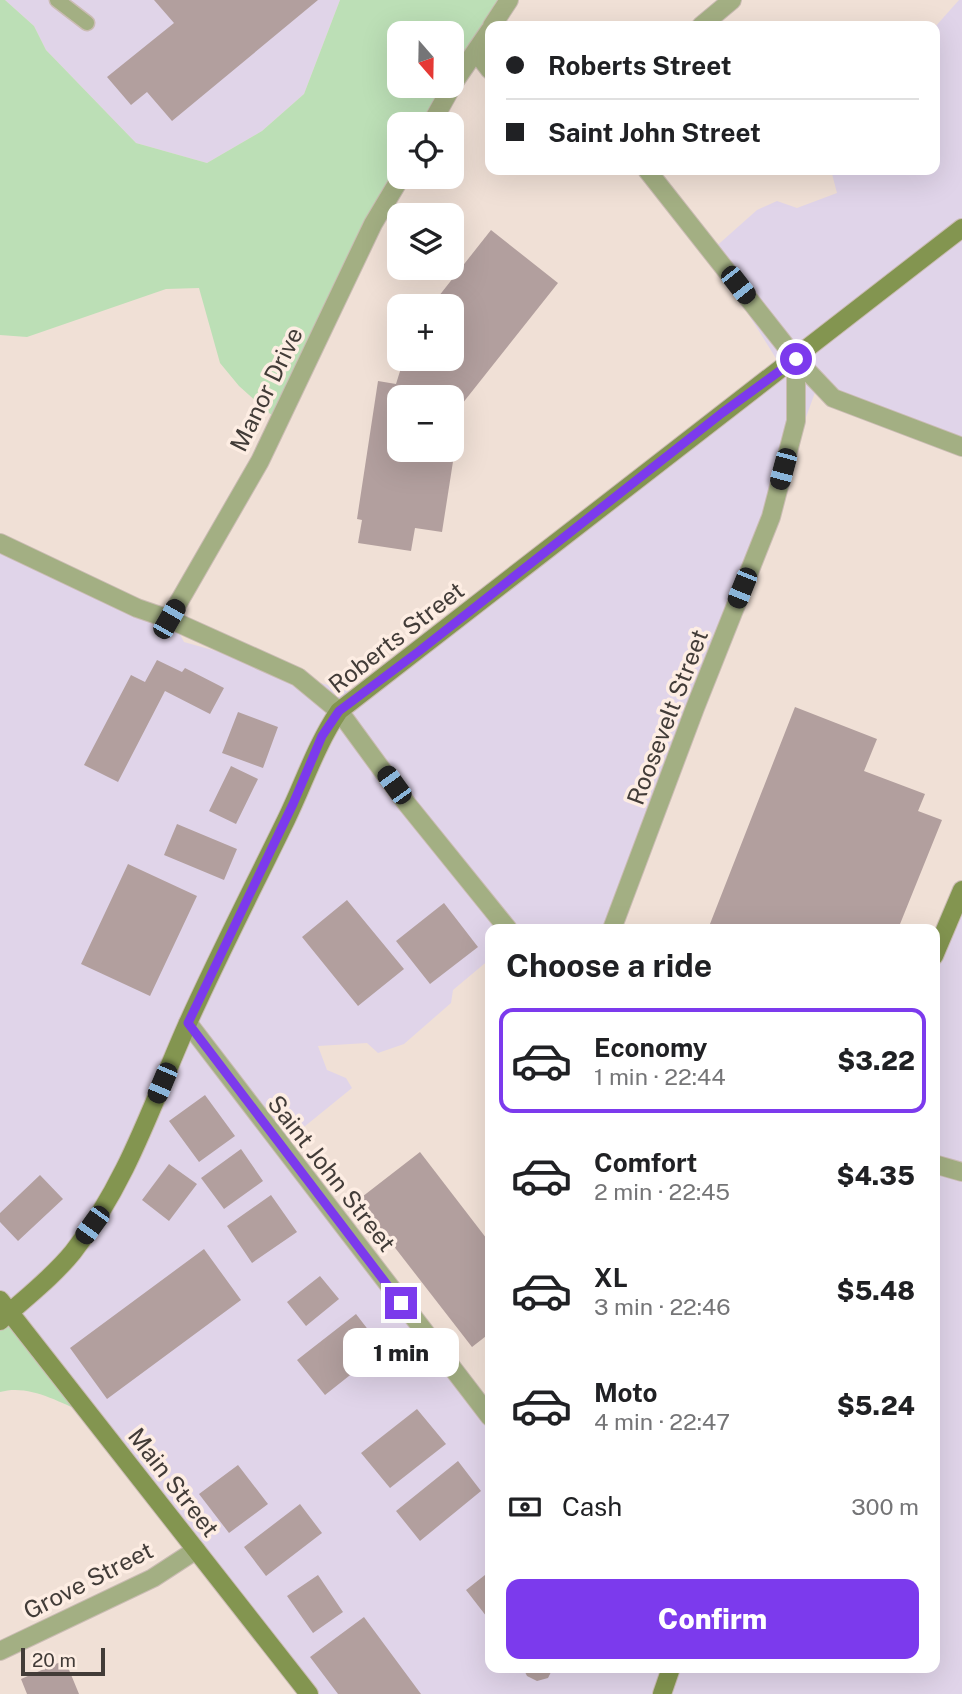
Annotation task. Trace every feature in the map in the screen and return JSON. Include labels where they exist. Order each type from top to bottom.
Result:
[{"type":"main road","name":"Roberts Street","points":[[3,1311],[51,1275],[71,1253],[92,1225],[131,1159],[188,1023],[293,804],[322,736],[339,711],[962,228]]},
{"type":"main road","points":[[940,942],[962,890]]},
{"type":"main road","name":"Main Street","points":[[3,1311],[309,1694]]},
{"type":"main road","points":[[662,1694],[669,1673]]},
{"type":"street","points":[[496,21],[509,0]]},
{"type":"street","points":[[707,21],[732,0]]},
{"type":"street","points":[[437,112],[485,38]]},
{"type":"street","points":[[476,52],[485,64]]},
{"type":"street","points":[[652,175],[796,359],[833,398],[962,447]]},
{"type":"street","name":"Manor Drive","points":[[169,619],[260,460],[373,224],[394,189]]},
{"type":"street","name":"Roosevelt Street","points":[[614,924],[695,708],[771,517],[796,421],[796,359]]},
{"type":"street","points":[[0,543],[136,608],[169,619],[298,677],[339,711],[407,804],[504,924]]},
{"type":"street","name":"Saint John Street","points":[[188,1023],[485,1410]]},
{"type":"street","points":[[940,1166],[962,1172]]},
{"type":"street","name":"Grove Street","points":[[0,1651],[142,1584],[196,1550]]},
{"type":"lane","points":[[57,0],[87,23]]},
{"type":"shaded area","points":[[5,0],[340,0],[304,94],[262,131],[207,163],[136,143],[46,50],[34,26]]},
{"type":"shaded area","points":[[962,0],[962,448],[817,387],[622,924],[485,924],[485,963],[453,990],[451,1003],[404,1044],[378,1053],[367,1043],[318,1046],[327,1070],[346,1078],[352,1088],[283,1144],[485,1411],[485,1673],[940,1673],[940,960],[962,907],[962,1694],[306,1694],[0,1303],[0,544],[171,617],[184,642],[366,697],[787,376],[704,243],[712,250],[757,210],[777,201],[797,208],[837,193],[832,175],[940,175],[940,21]]},
{"type":"green space","points":[[0,0],[5,0],[34,26],[46,50],[136,143],[207,163],[262,131],[304,94],[340,0],[508,0],[495,21],[485,21],[485,37],[464,71],[464,21],[387,21],[387,98],[447,98],[438,112],[387,112],[387,189],[393,189],[277,420],[239,386],[220,363],[199,288],[166,289],[27,337],[0,335]]},
{"type":"green space","points":[[0,1303],[83,1412],[32,1392],[0,1392]]},
{"type":"building","points":[[154,0],[318,0],[172,121],[147,92],[131,105],[107,77],[174,23]]},
{"type":"building","points":[[491,230],[558,283],[464,401],[464,385],[387,385],[387,462],[453,462],[442,532],[415,528],[411,551],[358,543],[362,520],[357,519],[378,381],[396,384],[400,371],[464,371],[464,294],[440,294],[452,280],[464,280],[464,264]]},
{"type":"building","points":[[157,660],[182,672],[185,668],[224,688],[210,714],[165,691],[118,782],[84,765],[131,675],[145,682]]},
{"type":"building","points":[[795,707],[877,739],[864,771],[925,794],[918,811],[942,820],[900,924],[710,924]]},
{"type":"building","points":[[238,712],[278,727],[263,768],[222,753]]},
{"type":"building","points":[[231,766],[258,779],[236,824],[209,811]]},
{"type":"building","points":[[177,824],[237,849],[224,880],[164,855]]},
{"type":"building","points":[[128,864],[197,896],[150,996],[81,964]]},
{"type":"building","points":[[347,900],[404,969],[358,1006],[302,937]]},
{"type":"building","points":[[444,903],[478,947],[430,984],[396,941]]},
{"type":"building","points":[[205,1095],[235,1136],[199,1162],[169,1121]]},
{"type":"building","points":[[241,1149],[263,1181],[224,1209],[201,1178]]},
{"type":"building","points":[[420,1152],[485,1236],[485,1337],[472,1347],[358,1200]]},
{"type":"building","points":[[169,1164],[197,1184],[169,1221],[142,1200]]},
{"type":"building","points":[[40,1175],[63,1199],[18,1241],[0,1222],[0,1213]]},
{"type":"building","points":[[271,1195],[297,1232],[252,1263],[227,1226]]},
{"type":"building","points":[[204,1249],[241,1300],[107,1399],[70,1348]]},
{"type":"building","points":[[320,1276],[339,1299],[306,1326],[287,1302]]},
{"type":"building","points":[[356,1314],[383,1349],[325,1395],[297,1360]]},
{"type":"building","points":[[417,1409],[446,1444],[390,1488],[361,1453]]},
{"type":"building","points":[[458,1461],[481,1491],[420,1541],[396,1511]]},
{"type":"building","points":[[238,1465],[268,1504],[229,1533],[199,1494]]},
{"type":"building","points":[[300,1504],[322,1533],[266,1576],[244,1547]]},
{"type":"building","points":[[318,1575],[343,1612],[313,1633],[287,1596]]},
{"type":"building","points":[[485,1575],[485,1615],[466,1590]]},
{"type":"building","points":[[364,1617],[421,1694],[338,1694],[310,1657]]},
{"type":"building","points":[[65,1660],[79,1694],[27,1694],[21,1679]]},
{"type":"building","points":[[526,1673],[550,1673],[548,1678],[537,1681]]},
{"type":"route","points":[[401,1303],[188,1023],[293,804],[322,736],[339,711],[722,413],[796,359]]}]
